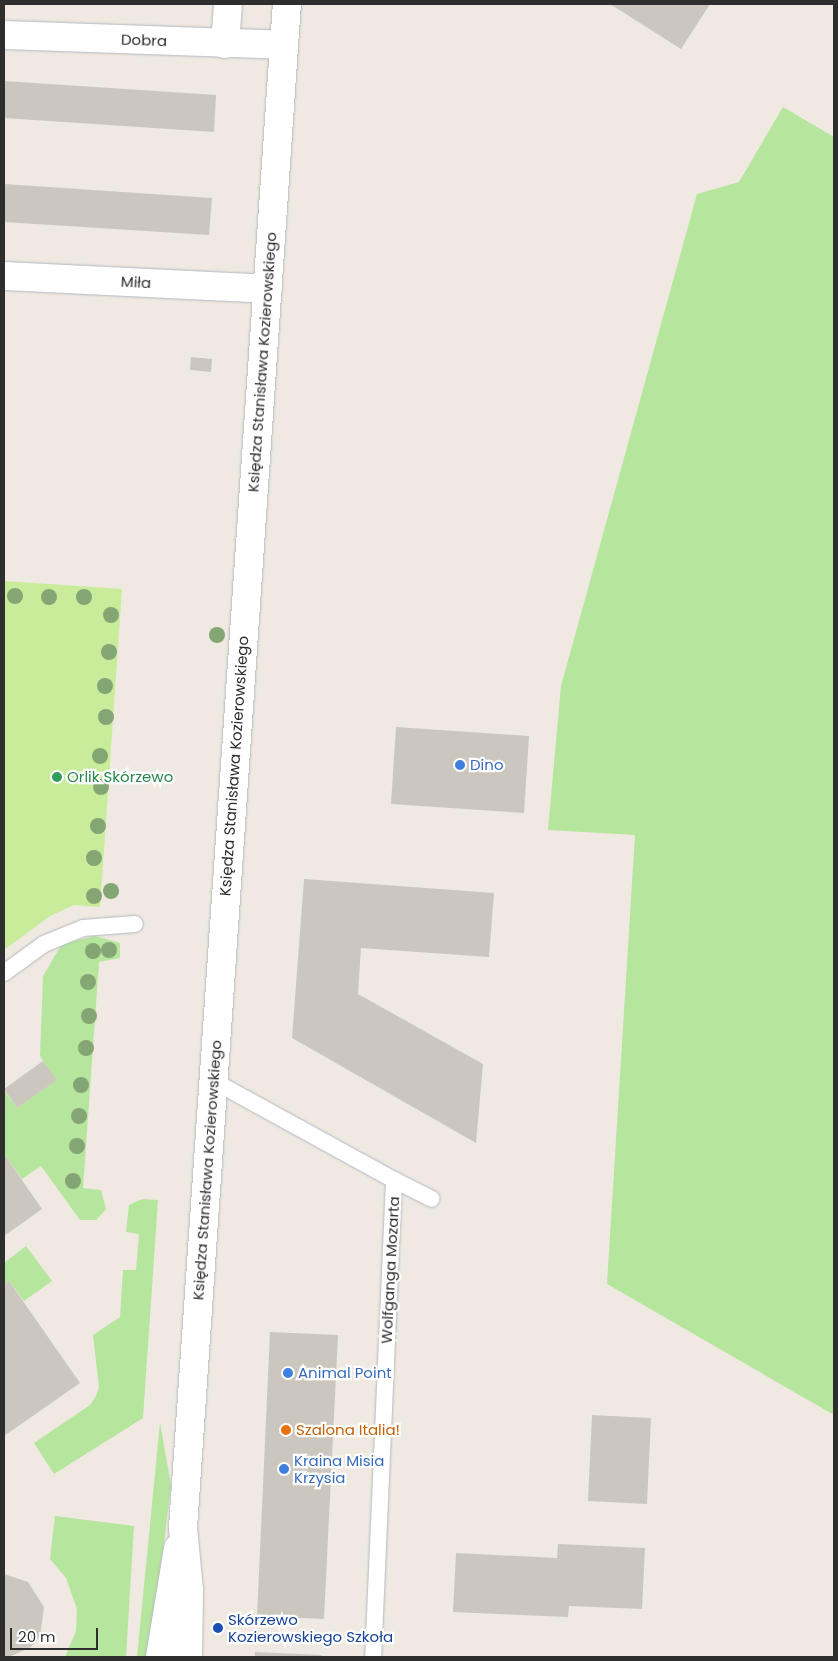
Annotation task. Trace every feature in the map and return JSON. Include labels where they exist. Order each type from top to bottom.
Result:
[{"type":"street","points":[[225,44],[228,4]]},
{"type":"street","name":"Księdza Stanisława Kozierowskiego","points":[[188,1657],[189,1590],[183,1528],[212,1080],[287,4]]},
{"type":"street","name":"Dobra","points":[[4,35],[284,45]]},
{"type":"street","name":"Miła","points":[[4,276],[268,289]]},
{"type":"street","name":"Księdza Stanisława Kozierowskiego","points":[[160,1657],[168,1590],[183,1528]]},
{"type":"lane","points":[[4,973],[44,944],[83,928],[135,924]]},
{"type":"lane","name":"Wolfganga Mozarta","points":[[212,1080],[394,1180],[373,1657]]},
{"type":"lane","points":[[394,1180],[432,1199]]},
{"type":"green space","points":[[783,107],[834,137],[834,1415],[607,1284],[635,835],[548,830],[561,686],[697,194],[739,182]]},
{"type":"green space","name":"Orlik Skórzewo","points":[[4,581],[122,589],[100,907],[74,905],[50,916],[4,950]]},
{"type":"green space","points":[[95,936],[120,943],[120,958],[99,962],[83,1188],[101,1190],[106,1209],[96,1220],[80,1220],[41,1166],[22,1179],[4,1154],[4,1090],[17,1108],[56,1080],[40,1056],[43,976],[62,944]]},
{"type":"green space","points":[[142,1199],[158,1200],[143,1418],[54,1474],[34,1443],[90,1405],[96,1396],[99,1387],[93,1335],[120,1317],[123,1270],[136,1270],[139,1234],[126,1232],[129,1205]]},
{"type":"green space","points":[[26,1246],[52,1281],[24,1301],[9,1281],[4,1285],[4,1263]]},
{"type":"green space","points":[[160,1423],[171,1485],[150,1657],[137,1657]]},
{"type":"green space","points":[[55,1516],[134,1526],[126,1657],[65,1657],[76,1631],[77,1609],[66,1578],[50,1559]]},
{"type":"building","points":[[610,4],[710,4],[681,49]]},
{"type":"building","points":[[4,81],[216,95],[214,132],[4,118]]},
{"type":"building","points":[[4,184],[212,198],[209,235],[4,222]]},
{"type":"building","points":[[191,357],[212,359],[211,372],[190,370]]},
{"type":"building","name":"Dino","points":[[396,727],[529,736],[524,813],[391,804]]},
{"type":"building","points":[[304,879],[494,893],[489,957],[361,948],[358,994],[483,1064],[476,1143],[292,1038]]},
{"type":"building","points":[[43,1061],[57,1080],[17,1108],[4,1089]]},
{"type":"building","points":[[4,1154],[42,1209],[4,1236]]},
{"type":"building","points":[[9,1281],[80,1383],[4,1436],[4,1285]]},
{"type":"building","points":[[270,1332],[338,1335],[324,1619],[257,1616]]},
{"type":"building","points":[[592,1415],[651,1418],[647,1504],[588,1501]]},
{"type":"building","points":[[558,1544],[645,1548],[642,1609],[569,1606],[568,1617],[453,1612],[456,1553],[557,1558]]},
{"type":"building","points":[[4,1574],[28,1582],[44,1607],[40,1636],[31,1647],[9,1657],[4,1657]]},
{"type":"building","points":[[255,1652],[322,1655],[322,1657],[255,1657]]},
{"type":"place","name":"Dino","points":[[460,765]]},
{"type":"place","name":"Orlik Skórzewo","points":[[57,777]]},
{"type":"place","name":"Animal Point","points":[[288,1373]]},
{"type":"place","name":"Szalona Italia!","points":[[286,1430]]},
{"type":"place","name":"Kraina Misia Krzysia","points":[[284,1469]]},
{"type":"place","name":"Skórzewo Kozierowskiego Szkoła","points":[[218,1628]]}]
